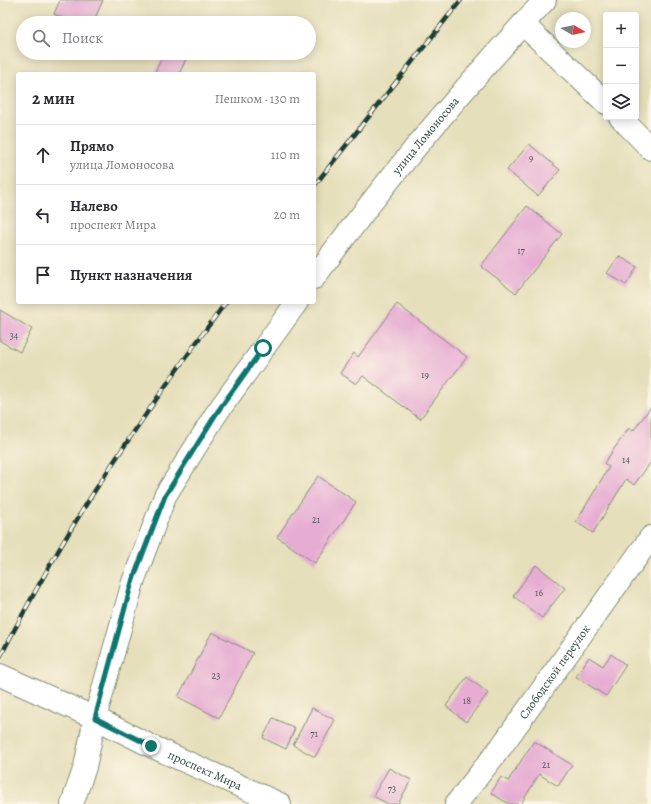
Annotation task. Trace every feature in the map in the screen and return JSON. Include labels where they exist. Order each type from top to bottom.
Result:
[{"type":"street","name":"улица Ломоносова","points":[[316,275],[346,234],[416,146],[545,0]]},
{"type":"street","points":[[523,24],[603,100]]},
{"type":"street","points":[[623,120],[651,149]]},
{"type":"street","points":[[72,804],[85,767],[95,718],[132,582],[165,496],[216,414],[296,304]]},
{"type":"street","name":"Слободской переулок","points":[[456,804],[501,747],[651,537]]},
{"type":"street","name":"проспект Мира","points":[[0,675],[95,718],[151,746],[280,804]]},
{"type":"building","points":[[60,0],[103,0],[96,16],[58,16],[54,14]]},
{"type":"building","points":[[161,60],[186,60],[180,72],[155,72]]},
{"type":"building","points":[[529,144],[560,170],[538,196],[507,170]]},
{"type":"building","points":[[527,206],[562,234],[516,293],[481,266]]},
{"type":"building","points":[[619,256],[637,267],[626,285],[607,273]]},
{"type":"building","points":[[397,304],[467,357],[420,419],[363,376],[356,384],[340,373],[354,353],[358,357]]},
{"type":"building","points":[[0,310],[32,329],[20,352],[0,341]]},
{"type":"building","points":[[651,407],[651,462],[634,485],[626,479],[593,533],[576,522],[609,467],[604,463],[629,428],[633,431]]},
{"type":"building","points":[[318,476],[356,502],[315,563],[277,537]]},
{"type":"building","points":[[536,565],[565,588],[542,618],[513,596]]},
{"type":"building","points":[[212,632],[253,653],[219,718],[178,697]]},
{"type":"building","points":[[611,654],[626,665],[606,696],[576,677],[589,657],[603,666]]},
{"type":"building","points":[[467,677],[488,693],[466,722],[446,706]]},
{"type":"building","points":[[312,708],[335,720],[315,757],[293,745]]},
{"type":"building","points":[[273,718],[295,728],[286,749],[263,738]]},
{"type":"building","points":[[534,741],[572,765],[558,786],[539,774],[521,804],[509,804],[491,793],[501,777],[508,781]]},
{"type":"building","points":[[389,768],[411,780],[398,804],[388,804],[373,796]]},
{"type":"railway","points":[[316,183],[461,0]]},
{"type":"railway","points":[[0,657],[81,512],[153,404],[225,304]]},
{"type":"route","points":[[151,746],[95,718],[132,582],[165,496],[216,414],[263,348]]}]
